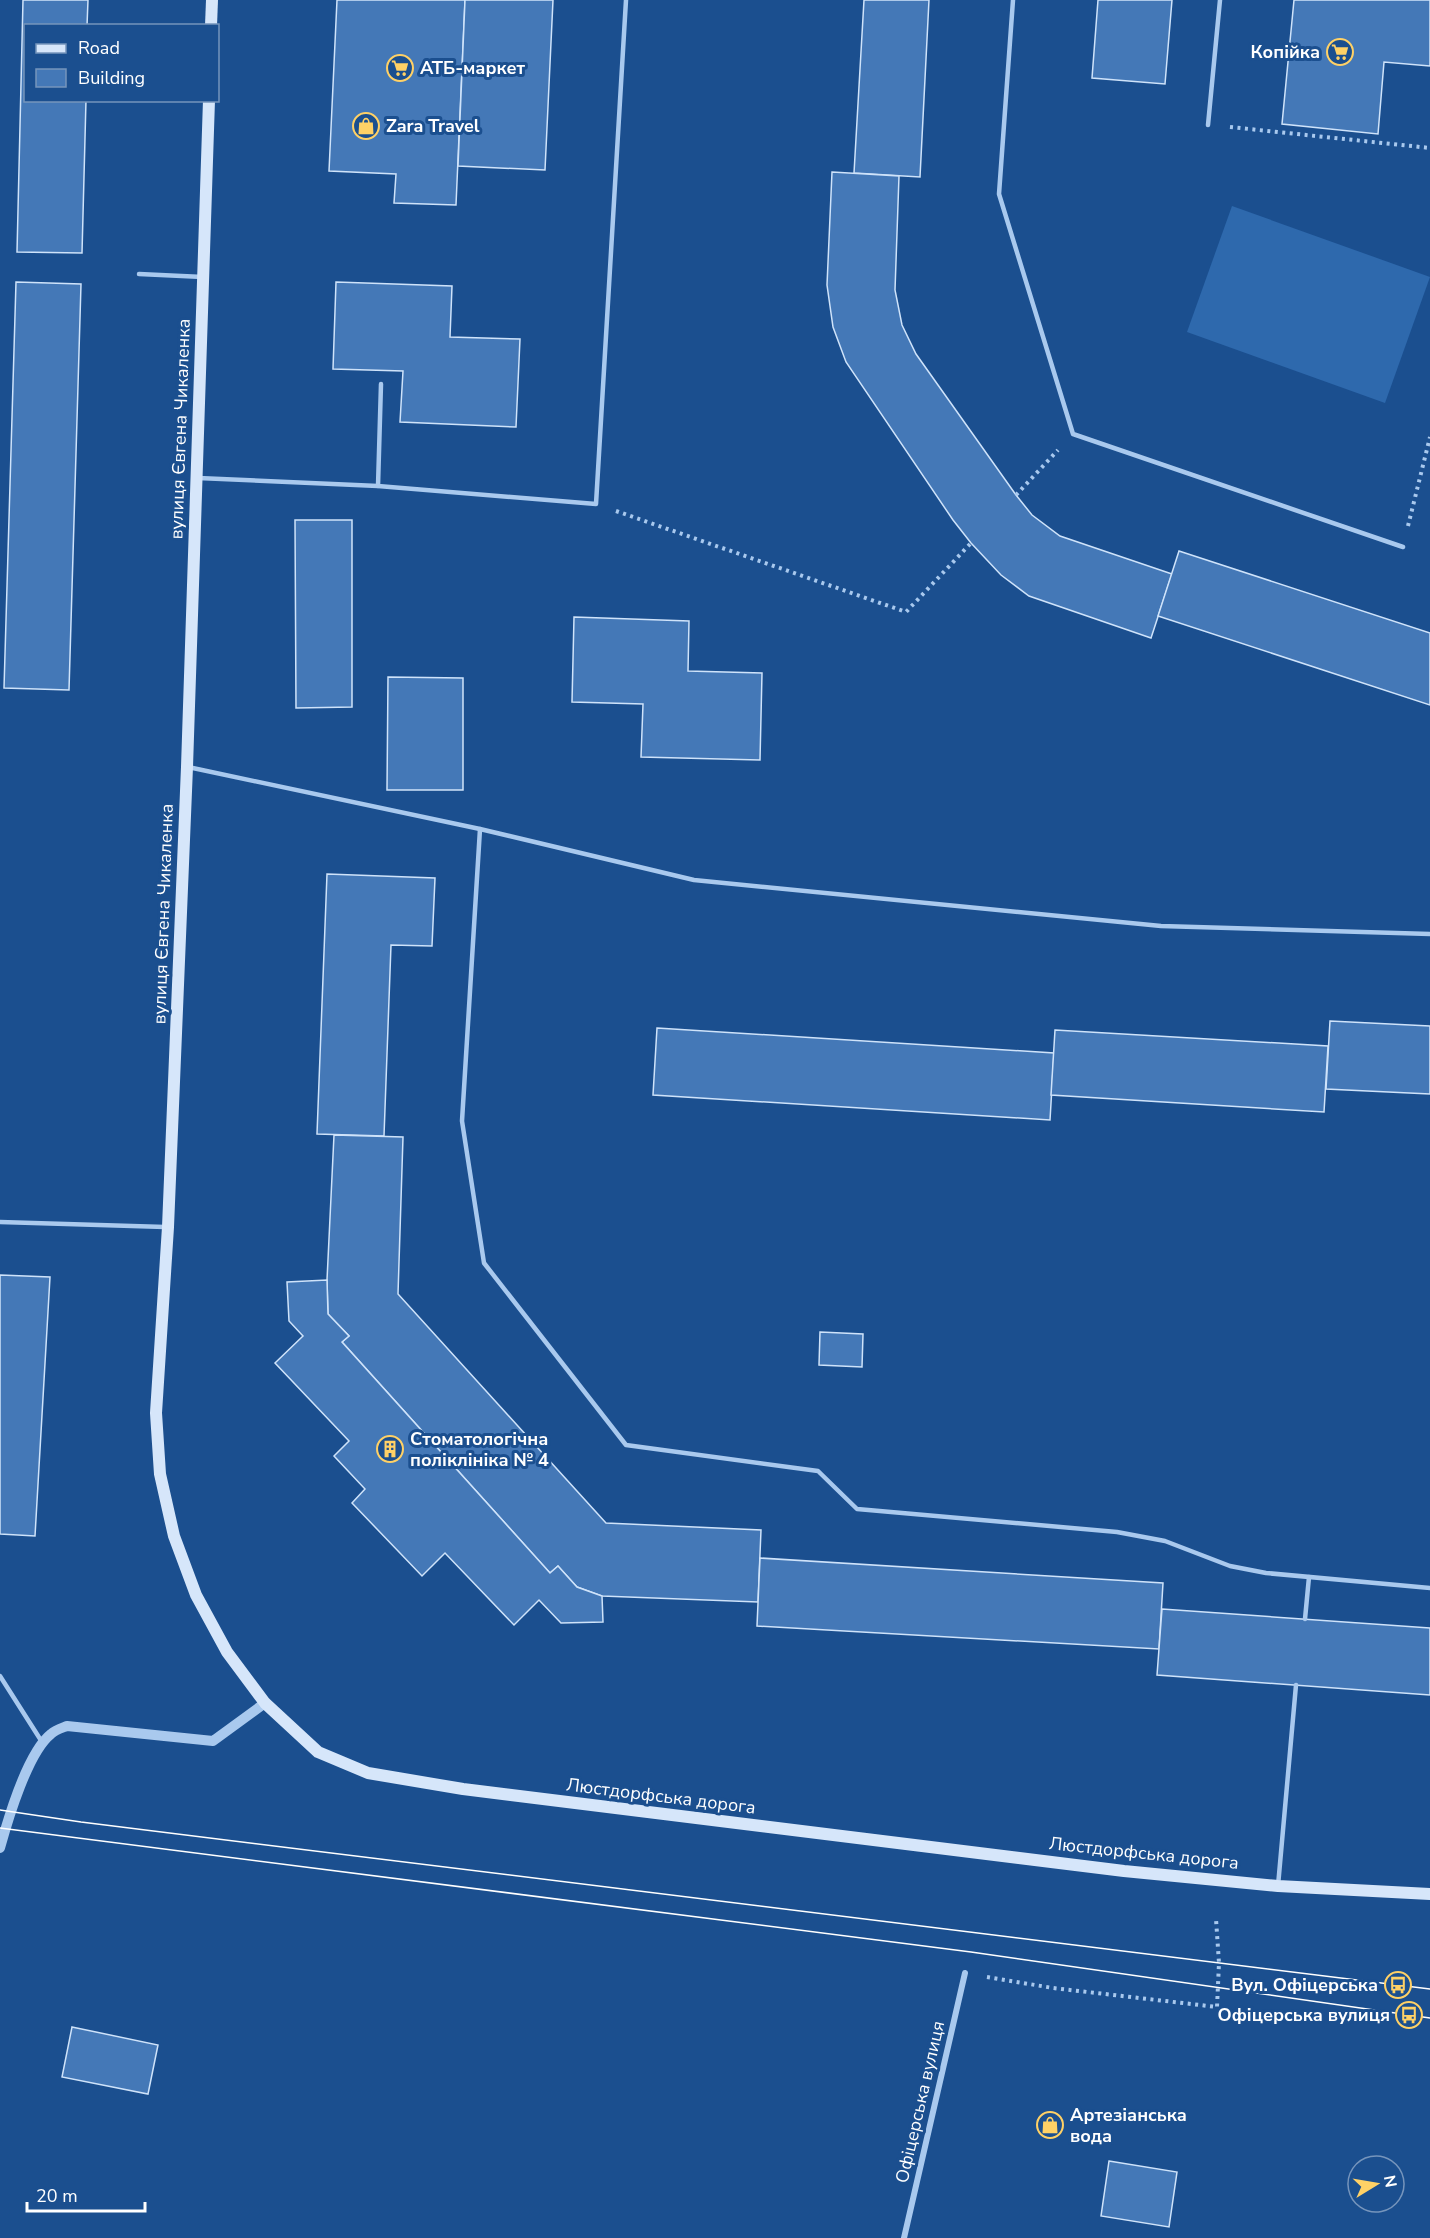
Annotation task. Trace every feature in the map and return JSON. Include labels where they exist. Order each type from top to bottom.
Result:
[{"type":"main road","points":[[211,24],[212,0]]},
{"type":"main road","name":"вулиця Євгена Чикаленка","points":[[208,102],[187,767],[168,1227],[156,1413],[160,1474],[174,1536],[196,1595],[227,1652],[264,1703]]},
{"type":"main road","name":"Люстдорфська дорога","points":[[264,1703],[318,1752],[368,1773],[510,1795],[1124,1871],[1278,1886],[1430,1894]]},
{"type":"street","points":[[0,1848],[10,1811],[38,1748],[51,1733],[67,1726],[213,1741],[264,1703]]},
{"type":"street","name":"Офіцерська вулиця","points":[[904,2238],[965,1973]]},
{"type":"lane","points":[[196,478],[378,486],[596,504],[626,0]]},
{"type":"lane","points":[[1013,0],[999,194],[1073,434],[1403,547]]},
{"type":"lane","points":[[1208,125],[1220,0]]},
{"type":"lane","points":[[139,274],[203,277]]},
{"type":"lane","points":[[378,486],[381,384]]},
{"type":"lane","points":[[187,767],[480,829],[694,880],[1161,926],[1430,934]]},
{"type":"lane","points":[[480,829],[462,1121],[484,1263],[626,1445],[818,1471],[856,1509],[1117,1532],[1165,1541],[1230,1566],[1309,1577],[1430,1588]]},
{"type":"lane","points":[[0,1222],[168,1227]]},
{"type":"lane","points":[[1305,1619],[1309,1577]]},
{"type":"lane","points":[[0,1676],[42,1742]]},
{"type":"lane","points":[[1278,1886],[1296,1685]]},
{"type":"path","points":[[1208,125],[1430,148]]},
{"type":"path","points":[[1016,495],[1073,434]]},
{"type":"path","points":[[1403,547],[1430,437]]},
{"type":"path","points":[[596,504],[906,612],[971,543]]},
{"type":"path","points":[[965,1973],[1053,1988],[1217,2007],[1219,1963],[1216,1919]]},
{"type":"shaded area","points":[[1232,206],[1430,277],[1385,403],[1187,332]]},
{"type":"building","points":[[23,0],[88,0],[87,24],[24,24],[24,102],[86,102],[82,253],[17,252]]},
{"type":"building","points":[[337,0],[465,0],[456,205],[394,203],[396,174],[329,171]]},
{"type":"building","points":[[465,0],[553,0],[545,170],[458,166]]},
{"type":"building","points":[[864,0],[929,0],[920,177],[854,173]]},
{"type":"building","points":[[1098,0],[1172,0],[1165,84],[1092,78]]},
{"type":"building","points":[[1294,0],[1430,0],[1430,66],[1384,62],[1378,134],[1282,124]]},
{"type":"building","points":[[832,172],[899,176],[895,290],[902,325],[916,354],[1032,515],[1060,536],[1172,574],[1151,638],[1029,596],[1001,575],[953,520],[846,362],[833,327],[827,285]]},
{"type":"building","points":[[16,282],[81,284],[69,690],[4,688]]},
{"type":"building","points":[[336,282],[452,286],[450,337],[520,339],[516,427],[400,422],[403,371],[333,369]]},
{"type":"building","points":[[295,520],[352,520],[352,707],[296,708]]},
{"type":"building","points":[[1179,551],[1430,633],[1430,705],[1158,616]]},
{"type":"building","points":[[574,617],[689,621],[688,671],[762,673],[760,760],[641,757],[643,704],[572,702]]},
{"type":"building","points":[[388,677],[463,678],[463,790],[387,790]]},
{"type":"building","points":[[327,874],[435,878],[432,946],[391,945],[384,1136],[317,1134]]},
{"type":"building","points":[[1330,1021],[1430,1026],[1430,1094],[1326,1089]]},
{"type":"building","points":[[657,1028],[1054,1053],[1050,1120],[653,1095]]},
{"type":"building","points":[[1055,1030],[1328,1046],[1324,1112],[1051,1095]]},
{"type":"building","points":[[334,1135],[403,1137],[398,1294],[606,1523],[761,1530],[758,1602],[602,1596],[577,1587],[558,1566],[550,1573],[342,1342],[349,1336],[328,1314],[327,1280]]},
{"type":"building","points":[[0,1275],[50,1277],[35,1536],[0,1534]]},
{"type":"building","name":"Стоматологічна поліклініка № 4","points":[[327,1280],[328,1314],[349,1336],[342,1342],[550,1573],[558,1566],[577,1587],[602,1596],[603,1622],[561,1623],[539,1600],[514,1625],[445,1553],[422,1576],[352,1503],[365,1489],[334,1456],[349,1441],[275,1363],[303,1336],[289,1321],[287,1282]]},
{"type":"building","points":[[820,1332],[863,1334],[862,1367],[819,1365]]},
{"type":"building","points":[[760,1558],[1163,1583],[1159,1649],[757,1626]]},
{"type":"building","points":[[1162,1609],[1430,1628],[1430,1695],[1157,1675]]},
{"type":"building","points":[[72,2027],[158,2045],[148,2094],[62,2077]]},
{"type":"building","points":[[1109,2161],[1177,2172],[1169,2227],[1101,2216]]},
{"type":"tram line","points":[[0,1810],[81,1822],[1430,1989]]},
{"type":"tram line","points":[[0,1828],[971,1952],[1430,2018]]},
{"type":"place","name":"Копійка","points":[[1340,52]]},
{"type":"place","name":"АТБ-маркет","points":[[400,68]]},
{"type":"place","name":"Zara Travel","points":[[366,126]]},
{"type":"place","name":"Стоматологічна поліклініка № 4","points":[[390,1449]]},
{"type":"place","name":"Вул. Офіцерська","points":[[1398,1985]]},
{"type":"place","name":"Офіцерська вулиця","points":[[1409,2015]]},
{"type":"place","name":"Артезіанська вода","points":[[1050,2125]]}]
